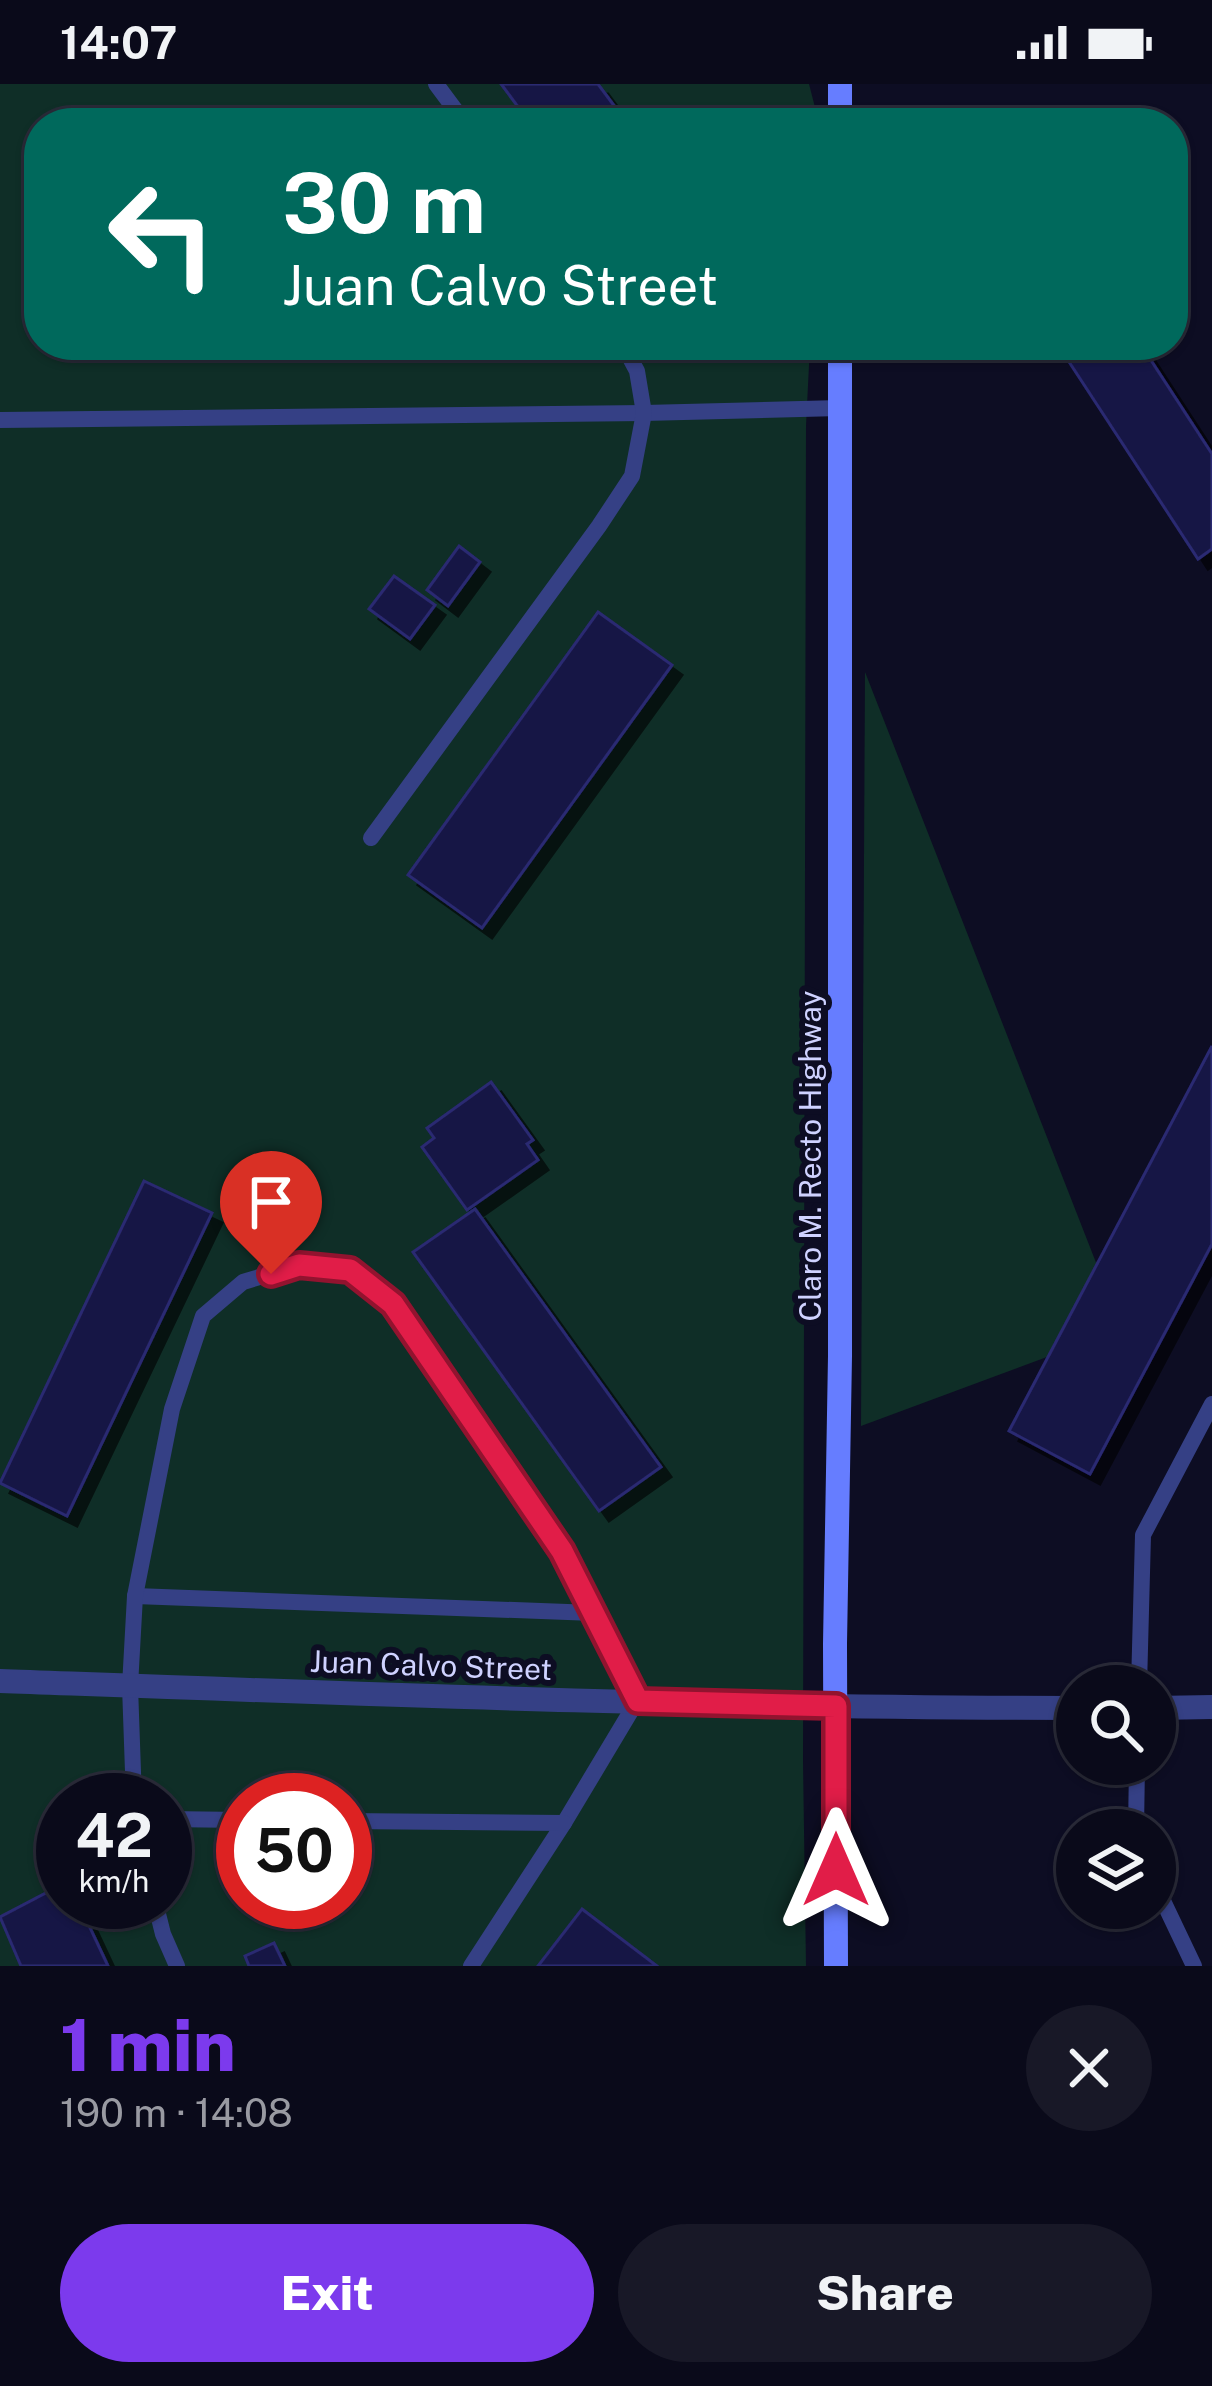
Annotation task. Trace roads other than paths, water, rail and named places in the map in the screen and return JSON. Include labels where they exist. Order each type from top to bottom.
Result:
[{"type":"main road","name":"Claro M. Recto Highway","points":[[836,1966],[840,360]]},
{"type":"street","name":"Juan Calvo Street","points":[[0,1681],[638,1701],[1056,1708]]},
{"type":"street","points":[[1176,1708],[1212,1708]]},
{"type":"lane","points":[[370,838],[632,476],[644,413],[631,360]]},
{"type":"lane","points":[[0,420],[840,408]]},
{"type":"lane","points":[[133,1773],[130,1686],[135,1596],[172,1409],[203,1316],[243,1282],[299,1265],[350,1270],[393,1304],[562,1551],[638,1701],[471,1966]]},
{"type":"lane","points":[[1140,1665],[1143,1534],[1212,1404]]},
{"type":"lane","points":[[135,1596],[594,1613]]},
{"type":"lane","points":[[372,1821],[564,1823]]},
{"type":"lane","points":[[1176,1928],[1194,1966]]},
{"type":"lane","points":[[162,1929],[177,1966]]}]
